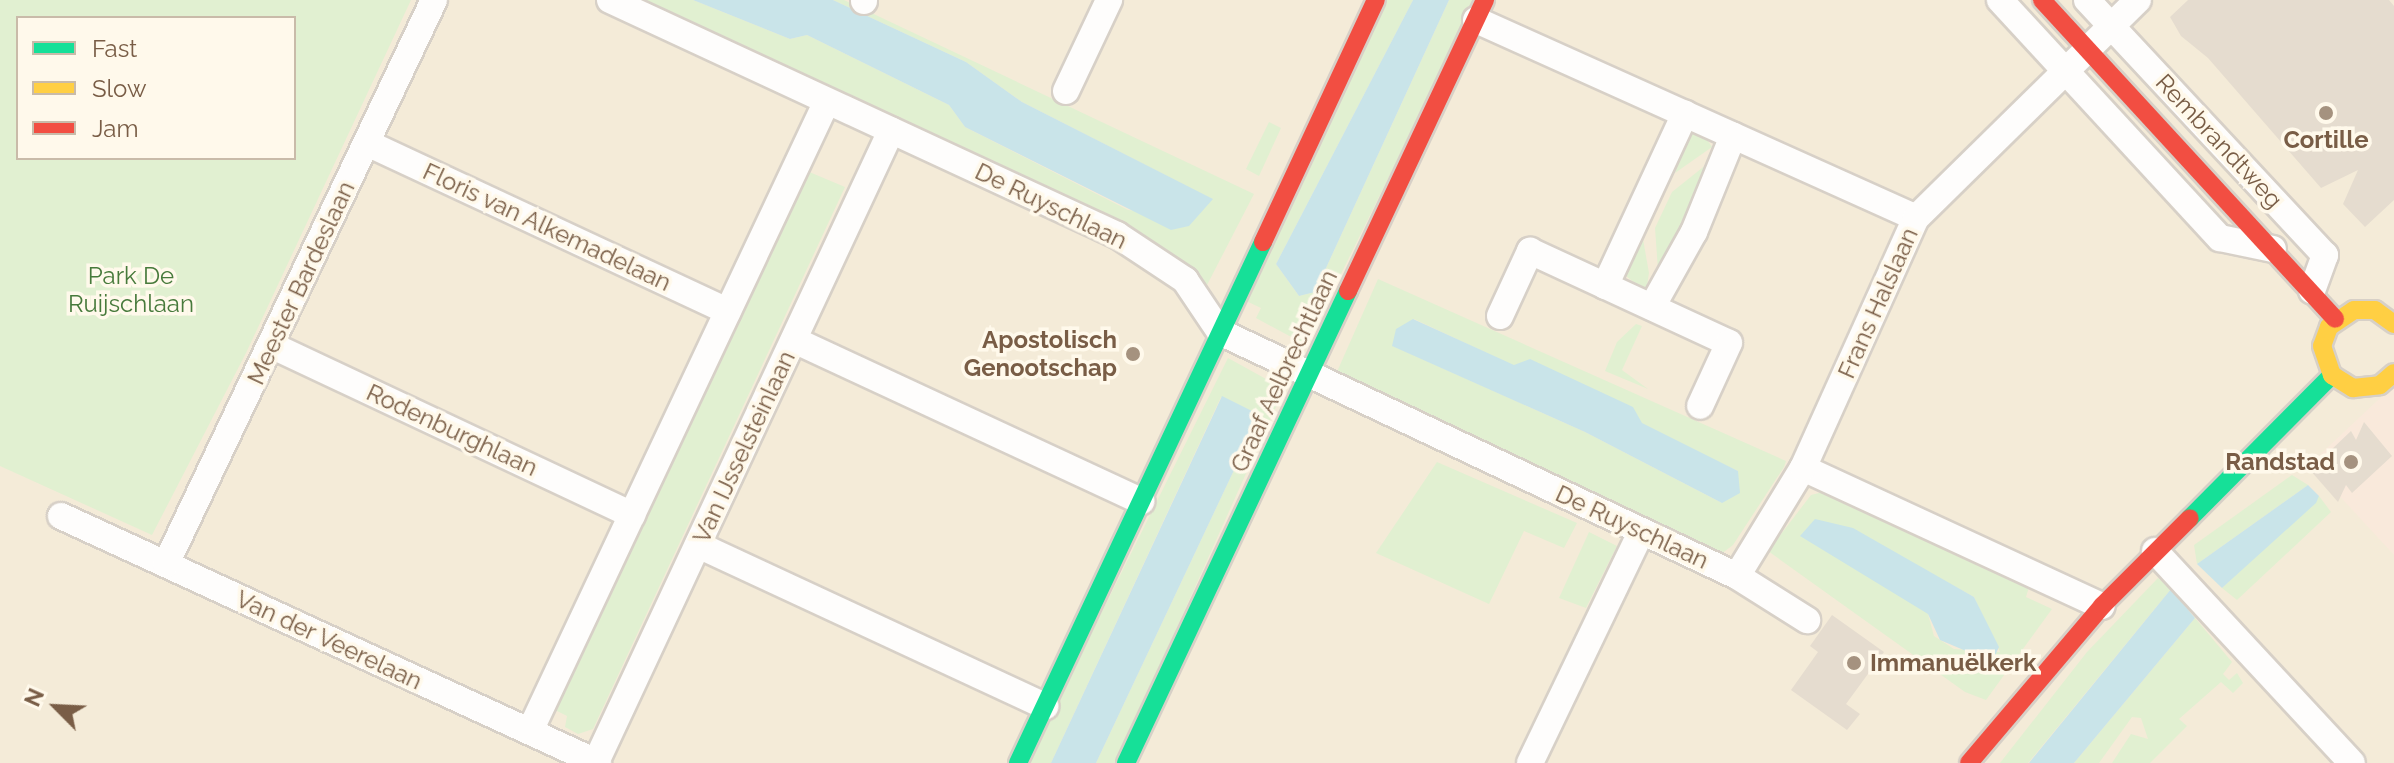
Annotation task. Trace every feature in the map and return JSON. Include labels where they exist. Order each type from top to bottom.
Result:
[{"type":"street","name":"Meester Bardeslaan","points":[[166,564],[273,346],[434,0]]},
{"type":"street","name":"De Ruyschlaan","points":[[610,0],[1117,235],[1185,280],[1220,332],[1308,377],[1737,576],[1807,620]]},
{"type":"street","points":[[1066,91],[1109,0]]},
{"type":"street","points":[[1018,763],[1376,0]]},
{"type":"street","name":"Rembrandtweg","points":[[2000,0],[2220,238],[2273,249]]},
{"type":"street","name":"Rembrandtweg","points":[[2042,0],[2089,47],[2335,319]]},
{"type":"street","name":"Rembrandtweg","points":[[2087,0],[2325,255],[2312,291]]},
{"type":"street","name":"Frans Halslaan","points":[[1737,576],[1803,468],[1916,218],[2063,67],[2089,47],[2138,0]]},
{"type":"street","points":[[1480,10],[1685,114],[1916,218]]},
{"type":"street","name":"Graaf Aelbrechtlaan","points":[[1126,763],[1480,10]]},
{"type":"street","points":[[530,731],[827,101]]},
{"type":"street","points":[[1605,286],[1685,114]]},
{"type":"street","name":"Van IJsselsteinlaan","points":[[597,763],[891,131]]},
{"type":"street","points":[[1652,307],[1700,220],[1733,136]]},
{"type":"street","name":"Floris van Alkemadelaan","points":[[367,143],[728,311]]},
{"type":"street","points":[[1500,316],[1530,251],[1729,343],[1700,406]]},
{"type":"street","points":[[2393,322],[2364,309],[2335,319],[2322,346],[2332,375],[2353,388],[2393,378]]},
{"type":"street","points":[[794,340],[1141,501]]},
{"type":"street","name":"Rodenburghlaan","points":[[273,346],[632,515]]},
{"type":"street","points":[[1969,763],[2102,606],[2332,375]]},
{"type":"street","points":[[1803,468],[2102,606]]},
{"type":"street","name":"Van der Veerelaan","points":[[61,516],[597,763]]},
{"type":"street","points":[[1530,763],[1641,532]]},
{"type":"street","points":[[698,545],[1045,706]]},
{"type":"street","points":[[2155,551],[2352,763]]},
{"type":"shaded area","points":[[0,0],[2394,0],[2394,763],[0,763]]},
{"type":"shaded area","points":[[2394,385],[2394,555],[2310,464]]},
{"type":"green space","name":"Park De Ruijschlaan","points":[[0,0],[411,0],[246,353],[152,535],[0,466]]},
{"type":"green space","points":[[631,0],[693,0],[790,39],[807,35],[949,105],[965,127],[1128,210],[1193,217],[1212,199],[1022,102],[966,62],[833,0],[844,0],[1254,194],[1206,287],[1192,285]]},
{"type":"green space","points":[[1385,0],[1413,0],[1276,264],[1299,296],[1315,292],[1449,0],[1476,0],[1306,345],[1256,318],[1261,308],[1244,300]]},
{"type":"green space","points":[[1269,122],[1281,128],[1259,176],[1246,169]]},
{"type":"green space","points":[[1687,132],[1706,138],[1712,147],[1675,173]]},
{"type":"green space","points":[[1712,160],[1658,270],[1655,228],[1672,192]]},
{"type":"green space","points":[[807,171],[845,187],[593,729],[578,734],[565,727],[567,716],[555,710]]},
{"type":"green space","points":[[1643,239],[1649,273],[1646,292],[1621,272],[1621,263],[1633,258]]},
{"type":"green space","points":[[1378,279],[1786,461],[1733,545],[1717,557],[1332,383]],"holes":[[[1414,319],[1738,471],[1722,503],[1585,432],[1393,346]]]},
{"type":"green space","points":[[1636,324],[1642,326],[1622,370],[1648,389],[1605,371],[1617,342]]},
{"type":"green space","points":[[1228,358],[1284,389],[1116,763],[1096,763],[1260,415],[1221,397],[1051,763],[1027,763]]},
{"type":"green space","points":[[1437,462],[1577,523],[1564,548],[1524,531],[1489,604],[1376,553]]},
{"type":"green space","points":[[2292,475],[2308,485],[2197,564],[2194,545]]},
{"type":"green space","points":[[1823,492],[2029,587],[2026,597],[2052,609],[1986,700],[1965,692],[1768,551],[1811,495]],"holes":[[[1945,581],[1974,597],[2000,652],[1954,649],[1934,636],[1928,614]]]},
{"type":"green space","points":[[2319,496],[2331,512],[2237,600],[2222,588]]},
{"type":"green space","points":[[1589,532],[1617,546],[1586,608],[1559,598]]},
{"type":"green space","points":[[2158,578],[2171,589],[2028,763],[2000,763],[2087,652]]},
{"type":"green space","points":[[2195,618],[2232,662],[2223,674],[2229,680],[2237,673],[2243,683],[2233,693],[2221,682],[2179,719],[2187,726],[2150,763],[2112,763],[2131,734],[2148,739],[2141,718],[2132,717],[2099,763],[2074,763]]},
{"type":"water","points":[[693,0],[833,0],[966,62],[1022,102],[1213,199],[1189,226],[1171,230],[965,127],[949,105],[807,35],[790,39]]},
{"type":"water","points":[[1413,0],[1449,0],[1315,292],[1299,296],[1276,264]]},
{"type":"water","points":[[1413,319],[1514,365],[1530,359],[1633,407],[1642,423],[1738,471],[1740,493],[1722,503],[1585,432],[1392,346],[1396,329]]},
{"type":"water","points":[[1222,396],[1260,415],[1096,763],[1051,763]]},
{"type":"water","points":[[2308,485],[2319,496],[2316,503],[2222,588],[2197,564]]},
{"type":"water","points":[[1815,519],[1853,528],[1974,597],[1999,647],[1992,662],[1940,640],[1928,614],[1800,536]]},
{"type":"water","points":[[2171,589],[2195,618],[2074,763],[2029,763]]},
{"type":"building","name":"Cortille","points":[[2188,0],[2389,0],[2394,6],[2394,200],[2365,227],[2343,204],[2358,170],[2321,188],[2208,58],[2181,36],[2170,17]]},
{"type":"building","name":"Randstad","points":[[2364,422],[2392,456],[2352,493],[2346,485],[2338,502],[2310,470],[2351,431],[2356,440]]},
{"type":"building","name":"Immanuëlkerk","points":[[1832,615],[1884,652],[1846,704],[1860,714],[1847,730],[1791,690],[1818,652],[1810,646]]},
{"type":"traffic: fast","points":[[1018,763],[1263,242]]},
{"type":"traffic: fast","points":[[1126,763],[1348,291]]},
{"type":"traffic: fast","points":[[2190,518],[2332,375]]},
{"type":"traffic: slow","points":[[2394,324],[2375,310],[2354,310],[2329,327],[2322,346],[2332,375],[2353,388],[2380,385],[2394,373]]},
{"type":"traffic: jam","points":[[1263,242],[1376,0]]},
{"type":"traffic: jam","points":[[1348,291],[1485,0]]},
{"type":"traffic: jam","points":[[2042,0],[2335,319]]},
{"type":"traffic: jam","points":[[1969,763],[2102,606],[2190,518]]},
{"type":"place","name":"Cortille","points":[[2326,113]]},
{"type":"place","name":"Apostolisch Genootschap","points":[[1133,354]]},
{"type":"place","name":"Randstad","points":[[2351,462]]},
{"type":"place","name":"Immanuëlkerk","points":[[1854,663]]}]
